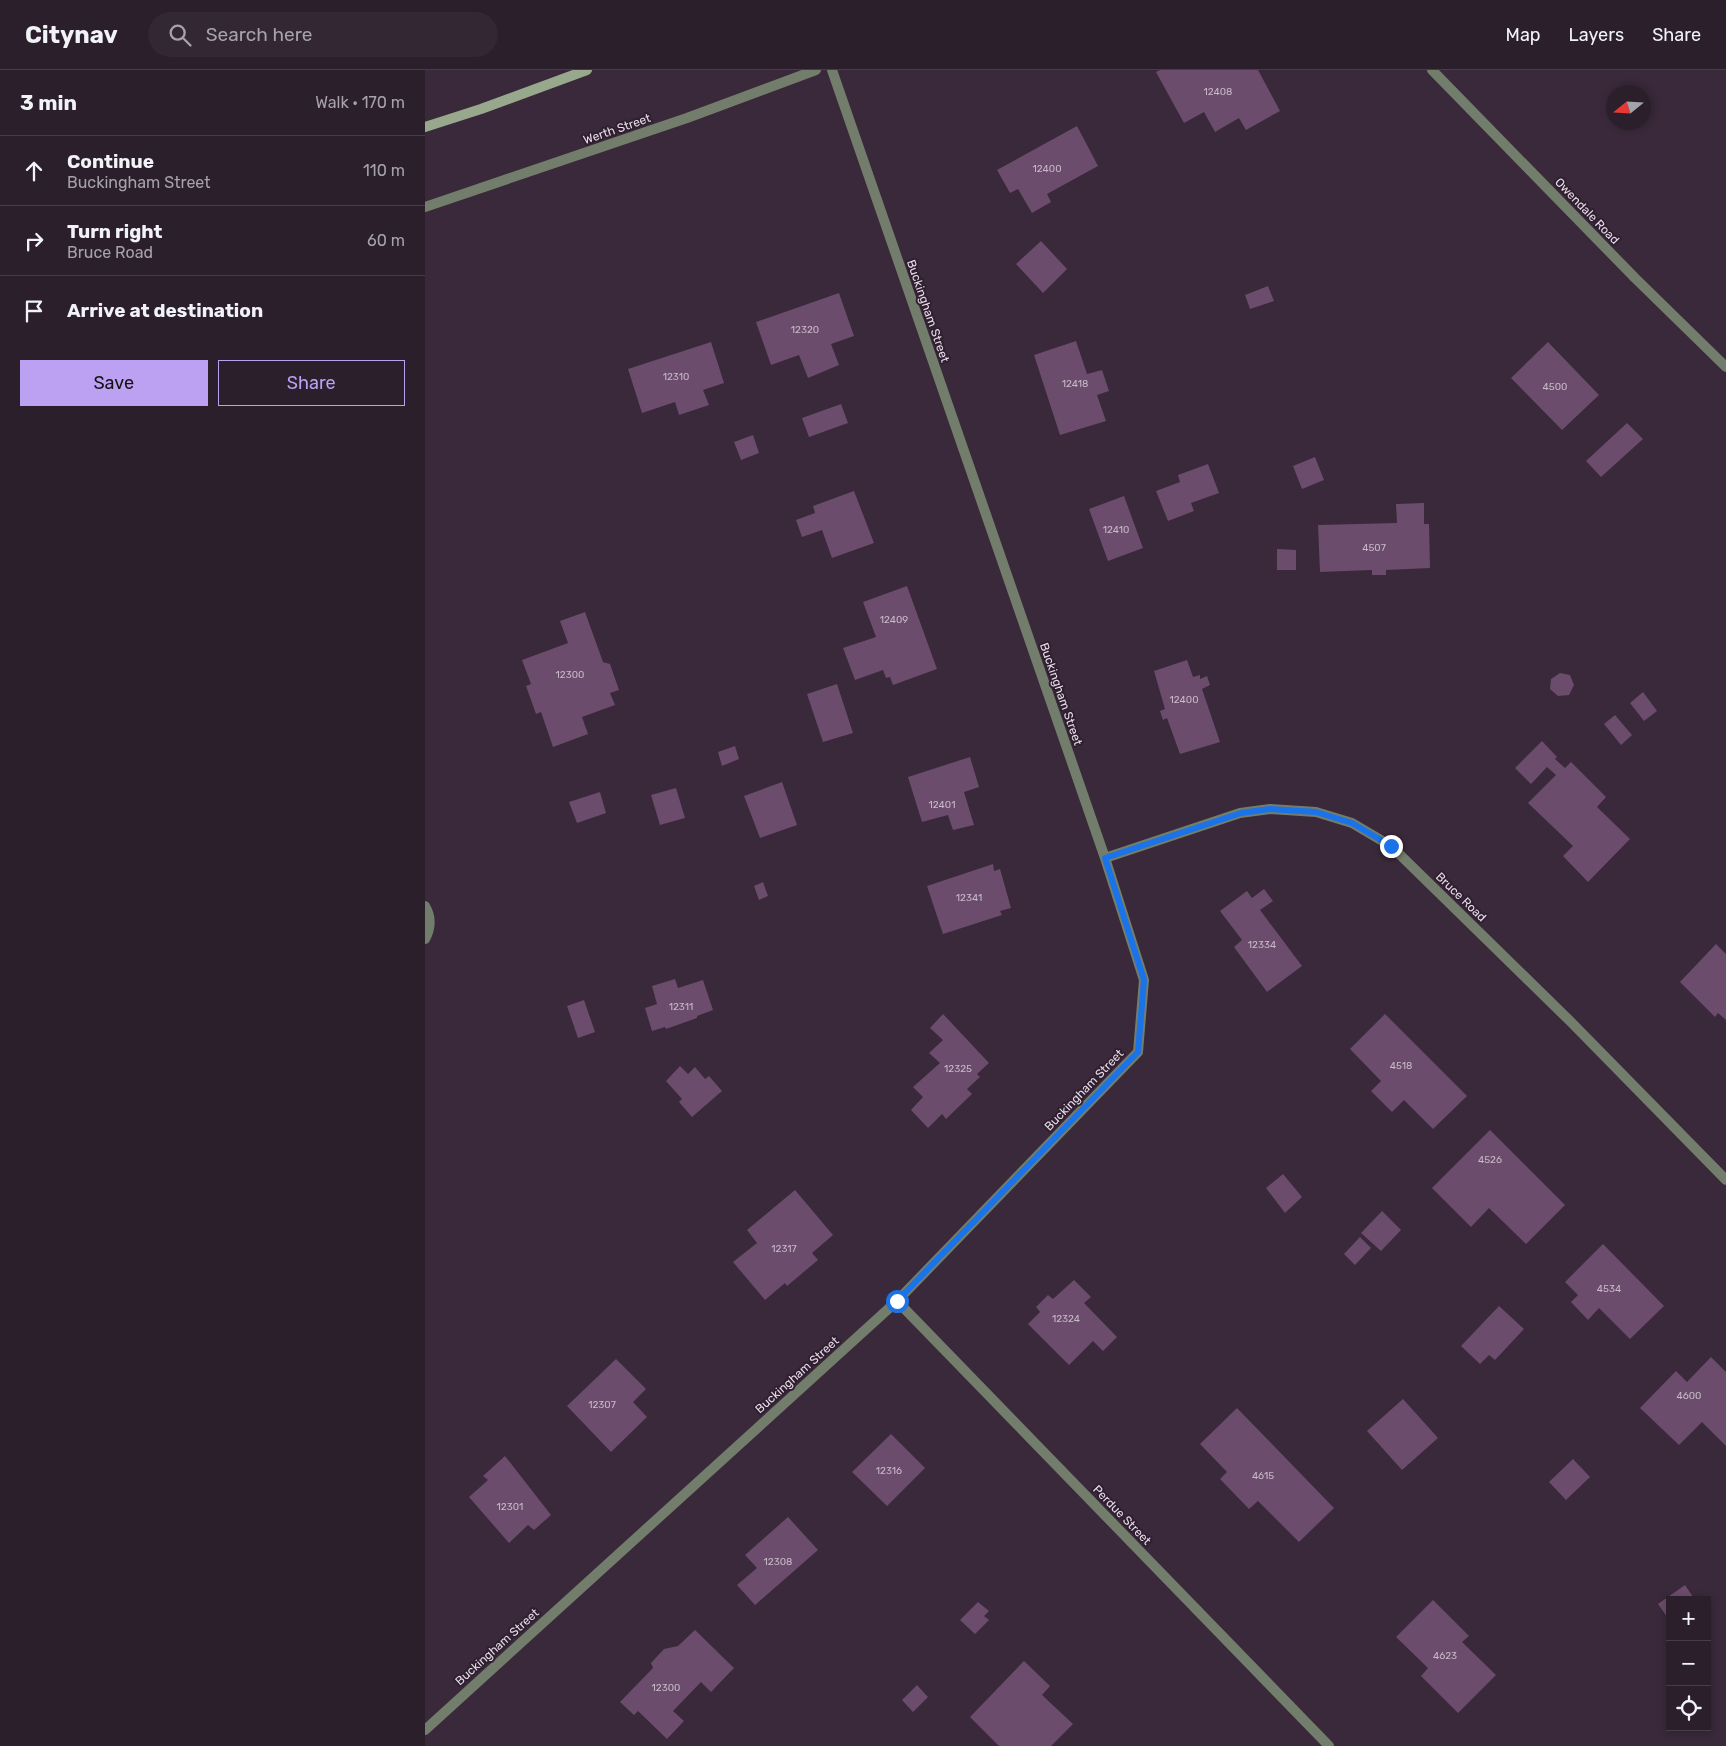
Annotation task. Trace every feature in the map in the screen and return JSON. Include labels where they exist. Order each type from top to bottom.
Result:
[{"type":"main road","points":[[425,127],[587,70]]},
{"type":"street","name":"Werth Street","points":[[425,207],[678,122],[816,70]]},
{"type":"street","name":"Buckingham Street","points":[[425,1730],[897,1301],[1138,1052],[1144,980],[1105,858],[832,70]]},
{"type":"street","name":"Owendale Road","points":[[1432,70],[1635,278],[1726,367]]},
{"type":"street","name":"Bruce Road","points":[[1105,858],[1241,813],[1255,811],[1270,809],[1316,812],[1352,823],[1391,846],[1571,1022],[1726,1180]]},
{"type":"street","points":[[425,906],[430,914],[430,930],[425,940]]},
{"type":"street","name":"Perdue Street","points":[[897,1301],[1329,1746]]},
{"type":"building","points":[[1160,70],[1258,70],[1280,111],[1246,130],[1239,118],[1215,132],[1204,112],[1184,123],[1156,72]]},
{"type":"building","points":[[1077,126],[1098,166],[1047,194],[1051,202],[1032,213],[1018,189],[1010,193],[997,170]]},
{"type":"building","points":[[1041,241],[1067,269],[1043,293],[1016,264]]},
{"type":"building","points":[[1268,286],[1274,301],[1250,309],[1245,295]]},
{"type":"building","points":[[839,293],[854,336],[831,344],[839,365],[808,378],[799,355],[771,365],[756,322]]},
{"type":"building","points":[[1076,341],[1087,374],[1102,370],[1109,391],[1097,395],[1106,421],[1060,435],[1034,355]]},
{"type":"building","points":[[711,342],[724,383],[703,390],[709,405],[679,415],[675,402],[642,413],[628,369]]},
{"type":"building","points":[[1548,342],[1599,395],[1562,430],[1511,378]]},
{"type":"building","points":[[841,404],[848,423],[809,437],[802,418]]},
{"type":"building","points":[[1627,423],[1643,439],[1601,477],[1586,461]]},
{"type":"building","points":[[753,435],[759,453],[741,460],[734,442]]},
{"type":"building","points":[[1315,457],[1324,480],[1302,489],[1293,466]]},
{"type":"building","points":[[1208,464],[1219,493],[1191,503],[1194,511],[1168,521],[1156,491],[1180,482],[1178,475]]},
{"type":"building","points":[[854,491],[874,543],[832,558],[822,530],[802,537],[796,520],[815,513],[813,506]]},
{"type":"building","points":[[1124,496],[1143,548],[1108,561],[1089,509]]},
{"type":"building","points":[[1424,503],[1424,524],[1429,524],[1430,568],[1386,570],[1386,575],[1372,575],[1372,570],[1320,572],[1318,525],[1397,523],[1396,504]]},
{"type":"building","points":[[1277,549],[1296,550],[1296,570],[1277,570]]},
{"type":"building","points":[[907,586],[937,669],[893,685],[890,677],[886,678],[883,670],[855,680],[843,648],[876,637],[863,602]]},
{"type":"building","points":[[585,612],[603,662],[610,664],[619,690],[610,693],[615,705],[582,717],[588,734],[553,747],[541,712],[536,714],[526,686],[531,684],[522,660],[568,643],[560,621]]},
{"type":"building","points":[[1187,660],[1193,677],[1200,675],[1200,679],[1207,676],[1210,685],[1202,689],[1220,742],[1180,754],[1167,718],[1163,720],[1160,711],[1165,709],[1154,671]]},
{"type":"building","points":[[1560,673],[1570,675],[1574,685],[1569,695],[1558,696],[1550,689],[1551,679]]},
{"type":"building","points":[[837,684],[853,733],[823,742],[807,694]]},
{"type":"building","points":[[1643,692],[1657,711],[1644,721],[1630,703]]},
{"type":"building","points":[[1615,715],[1632,735],[1621,745],[1604,724]]},
{"type":"building","points":[[1542,741],[1557,757],[1555,759],[1565,768],[1571,762],[1606,797],[1597,807],[1630,839],[1588,882],[1563,856],[1573,846],[1528,803],[1556,775],[1547,767],[1531,784],[1515,768]]},
{"type":"building","points":[[735,746],[739,759],[722,766],[718,752]]},
{"type":"building","points":[[970,757],[979,787],[964,792],[974,825],[953,830],[948,815],[922,822],[908,777]]},
{"type":"building","points":[[782,782],[797,825],[760,838],[744,796]]},
{"type":"building","points":[[676,788],[685,818],[660,825],[651,795]]},
{"type":"building","points":[[600,792],[606,813],[577,823],[569,802]]},
{"type":"building","points":[[993,864],[994,871],[1000,869],[1011,908],[1000,911],[1002,915],[943,934],[927,886]]},
{"type":"building","points":[[763,882],[768,896],[759,900],[754,886]]},
{"type":"building","points":[[1264,889],[1273,901],[1260,910],[1302,966],[1267,992],[1234,947],[1242,940],[1220,911],[1247,891],[1252,898]]},
{"type":"building","points":[[1716,944],[1726,954],[1726,1020],[1718,1013],[1715,1017],[1680,982]]},
{"type":"building","points":[[675,979],[678,988],[703,980],[713,1010],[666,1029],[665,1027],[652,1031],[645,1008],[657,1004],[652,986]]},
{"type":"building","points":[[584,1000],[595,1032],[578,1038],[567,1006]]},
{"type":"building","points":[[943,1014],[989,1063],[977,1074],[980,1077],[967,1089],[972,1094],[946,1119],[942,1114],[928,1128],[911,1110],[923,1097],[913,1087],[940,1063],[929,1053],[943,1040],[930,1028]]},
{"type":"building","points":[[1385,1014],[1467,1096],[1433,1129],[1404,1100],[1392,1112],[1371,1091],[1381,1081],[1350,1049]]},
{"type":"building","points":[[680,1066],[688,1074],[695,1067],[705,1079],[709,1076],[722,1091],[692,1117],[679,1102],[682,1099],[666,1081]]},
{"type":"building","points":[[1490,1130],[1565,1205],[1526,1244],[1489,1208],[1471,1227],[1432,1188]]},
{"type":"building","points":[[1283,1174],[1302,1197],[1285,1213],[1266,1188]]},
{"type":"building","points":[[795,1190],[833,1235],[812,1253],[818,1260],[787,1286],[785,1283],[765,1300],[733,1262],[757,1243],[747,1230]]},
{"type":"building","points":[[1382,1211],[1401,1230],[1381,1251],[1361,1233]]},
{"type":"building","points":[[1360,1237],[1371,1248],[1355,1265],[1344,1254]]},
{"type":"building","points":[[1603,1244],[1664,1306],[1630,1339],[1599,1308],[1588,1320],[1571,1302],[1578,1295],[1565,1282]]},
{"type":"building","points":[[1074,1280],[1091,1297],[1084,1303],[1117,1337],[1103,1351],[1093,1341],[1069,1365],[1028,1324],[1040,1312],[1036,1307],[1048,1295],[1053,1299]]},
{"type":"building","points":[[1499,1306],[1524,1329],[1495,1360],[1489,1355],[1480,1364],[1461,1346]]},
{"type":"building","points":[[1711,1357],[1726,1372],[1726,1446],[1702,1422],[1679,1445],[1640,1408],[1676,1371],[1687,1382]]},
{"type":"building","points":[[616,1359],[646,1389],[633,1402],[647,1417],[611,1452],[567,1406]]},
{"type":"building","points":[[1403,1399],[1438,1438],[1402,1470],[1367,1431]]},
{"type":"building","points":[[1237,1408],[1334,1508],[1299,1542],[1258,1501],[1249,1509],[1220,1479],[1227,1472],[1200,1444]]},
{"type":"building","points":[[891,1434],[925,1468],[887,1506],[852,1472]]},
{"type":"building","points":[[505,1456],[551,1515],[534,1530],[528,1525],[509,1543],[469,1497],[488,1480],[483,1476]]},
{"type":"building","points":[[1573,1459],[1590,1477],[1566,1500],[1549,1482]]},
{"type":"building","points":[[788,1517],[818,1550],[755,1605],[737,1585],[757,1568],[745,1555]]},
{"type":"building","points":[[1685,1585],[1692,1596],[1669,1596]]},
{"type":"building","points":[[1666,1598],[1666,1615],[1658,1604]]},
{"type":"building","points":[[1433,1600],[1469,1636],[1462,1642],[1496,1675],[1458,1713],[1421,1676],[1428,1668],[1396,1637]]},
{"type":"building","points":[[978,1602],[989,1611],[984,1616],[989,1620],[975,1634],[960,1620]]},
{"type":"building","points":[[695,1630],[734,1668],[711,1692],[701,1682],[673,1711],[684,1721],[667,1739],[638,1711],[634,1715],[620,1702],[653,1668],[651,1663],[664,1649],[678,1646]]},
{"type":"building","points":[[1024,1661],[1050,1686],[1042,1695],[1073,1724],[1051,1746],[999,1746],[970,1717]]},
{"type":"building","points":[[917,1685],[928,1697],[913,1712],[902,1700]]},
{"type":"route","points":[[897,1301],[1138,1052],[1144,980],[1105,858],[1241,813],[1270,809],[1316,812],[1352,823],[1391,846]]}]
